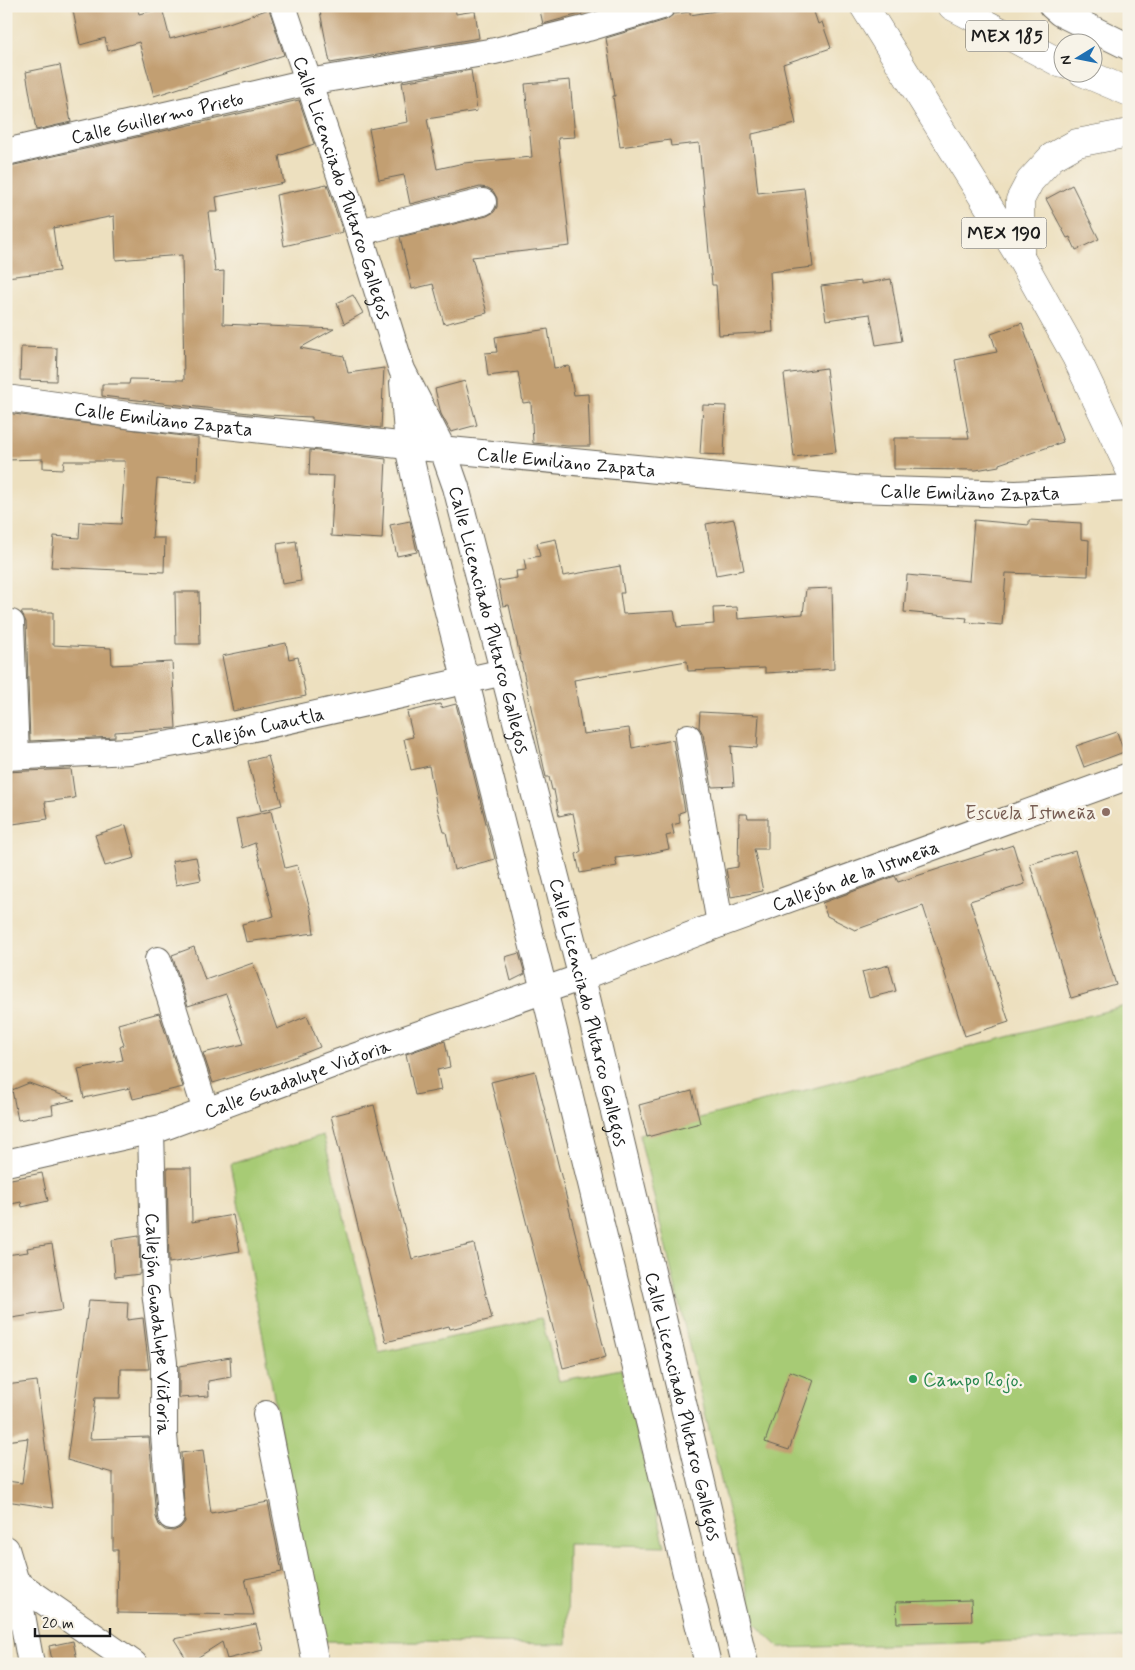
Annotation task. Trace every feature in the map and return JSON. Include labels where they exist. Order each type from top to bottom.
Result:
[{"type":"main road","name":"MEX 190","points":[[864,6],[1020,257],[1076,357],[1129,468]]},
{"type":"main road","name":"MEX 185","points":[[952,6],[1052,59]]},
{"type":"main road","points":[[1102,81],[1129,92]]},
{"type":"main road","points":[[1020,257],[1020,200],[1030,180],[1052,158],[1077,143],[1129,134]]},
{"type":"street","name":"Calle Licenciado Plutarco Gallegos","points":[[283,6],[359,232],[402,370],[443,450],[456,487],[582,977],[745,1664]]},
{"type":"street","name":"Calle Guillermo Prieto","points":[[6,152],[308,82],[495,51],[588,28],[662,6]]},
{"type":"street","points":[[1052,6],[1060,13],[1129,47]]},
{"type":"street","points":[[359,232],[483,202]]},
{"type":"street","name":"Calle Licenciado Plutarco Gallegos","points":[[402,370],[408,446],[464,683],[600,1215],[708,1664]]},
{"type":"street","name":"Calle Emiliano Zapata","points":[[6,398],[135,416],[443,450],[854,489],[1016,494],[1129,488]]},
{"type":"street","points":[[11,623],[11,757]]},
{"type":"street","name":"Callejón Cuautla","points":[[11,757],[130,751],[227,734],[464,683],[504,672]]},
{"type":"street","points":[[688,738],[720,924]]},
{"type":"street","name":"Callejón de la Istmeña","points":[[582,977],[720,924],[1129,776]]},
{"type":"street","points":[[158,960],[206,1111]]},
{"type":"street","name":"Calle Guadalupe Victoria","points":[[6,1163],[151,1130],[582,977]]},
{"type":"street","name":"Callejón Guadalupe Victoria","points":[[151,1130],[155,1291],[164,1363],[164,1435],[171,1516]]},
{"type":"street","points":[[600,1215],[637,1207]]},
{"type":"street","points":[[266,1414],[316,1664]]},
{"type":"street","points":[[6,1549],[11,1580],[31,1664]]},
{"type":"street","points":[[11,1580],[134,1664]]},
{"type":"green space","name":"Campo Rojo.","points":[[1129,1005],[1129,1638],[780,1648],[755,1624],[639,1134]]},
{"type":"green space","points":[[323,1135],[379,1353],[541,1318],[559,1381],[621,1369],[665,1546],[568,1544],[567,1644],[319,1641],[231,1164]]},
{"type":"building","points":[[72,6],[137,6],[139,14],[162,8],[170,39],[226,24],[269,9],[284,55],[154,96],[139,42],[108,51],[105,38],[80,45]]},
{"type":"building","points":[[319,6],[455,6],[456,14],[475,11],[479,38],[330,63]]},
{"type":"building","points":[[539,6],[609,6],[543,24]]},
{"type":"building","points":[[735,6],[812,6],[818,24],[822,22],[831,48],[783,64],[796,124],[752,134],[758,193],[804,188],[813,267],[770,272],[773,332],[719,335],[716,285],[712,285],[699,143],[671,146],[670,140],[620,147],[613,96],[615,96],[606,38],[666,20],[674,14],[690,12],[690,15],[735,8]]},
{"type":"building","points":[[60,65],[71,122],[36,130],[26,72]]},
{"type":"building","points":[[471,70],[477,111],[427,119],[437,169],[464,163],[532,157],[525,84],[570,80],[575,137],[558,138],[570,246],[472,257],[487,313],[444,324],[433,284],[412,289],[400,237],[487,216],[494,212],[497,207],[497,198],[493,191],[480,187],[410,204],[404,175],[379,180],[369,129],[408,122],[402,82]]},
{"type":"building","points":[[299,100],[314,144],[279,156],[284,183],[216,197],[218,212],[208,212],[215,272],[224,271],[223,324],[334,329],[300,348],[344,356],[348,373],[384,368],[381,428],[312,420],[312,417],[266,415],[102,396],[102,384],[129,384],[130,379],[184,380],[182,255],[116,260],[114,216],[53,228],[59,271],[6,277],[6,167]]},
{"type":"building","points":[[327,184],[343,232],[284,246],[276,195]]},
{"type":"building","points":[[1072,185],[1099,239],[1076,250],[1070,237],[1067,238],[1046,199]]},
{"type":"building","points":[[891,279],[902,341],[876,345],[870,314],[826,320],[821,286],[861,281],[861,284]]},
{"type":"building","points":[[353,295],[363,313],[344,324],[337,303]]},
{"type":"building","points":[[1022,323],[1063,442],[999,464],[999,466],[976,470],[894,469],[894,438],[969,438],[955,360],[997,352],[991,334]]},
{"type":"building","points":[[548,329],[554,368],[569,366],[574,395],[588,394],[590,446],[533,443],[531,402],[523,403],[518,372],[488,376],[485,353],[497,352],[495,337]]},
{"type":"building","points":[[21,347],[57,348],[56,381],[20,380]]},
{"type":"building","points":[[826,368],[836,452],[794,457],[784,374]]},
{"type":"building","points":[[465,381],[477,425],[451,432],[441,414],[435,389]]},
{"type":"building","points":[[703,405],[726,406],[724,455],[700,454]]},
{"type":"building","points":[[6,413],[198,438],[197,482],[157,479],[152,538],[165,538],[164,572],[51,567],[54,536],[79,538],[80,522],[121,524],[125,461],[64,461],[63,469],[43,468],[43,459],[6,460]]},
{"type":"building","points":[[310,450],[386,459],[382,539],[331,536],[334,476],[309,475]]},
{"type":"building","points":[[734,519],[744,570],[716,575],[706,524]]},
{"type":"building","points":[[974,520],[1029,525],[1029,520],[1081,523],[1081,539],[1089,540],[1088,576],[1006,573],[1002,625],[966,622],[967,618],[904,612],[907,575],[969,581]]},
{"type":"building","points":[[410,521],[417,552],[397,556],[390,525]]},
{"type":"building","points":[[556,539],[563,576],[620,566],[624,593],[620,593],[623,614],[674,611],[677,627],[714,624],[713,608],[737,607],[738,619],[803,614],[806,589],[832,588],[834,669],[765,673],[765,668],[688,671],[687,661],[574,680],[583,734],[629,728],[632,748],[673,740],[685,811],[679,813],[680,823],[672,825],[674,834],[666,836],[669,849],[615,858],[617,866],[580,873],[576,854],[581,851],[573,813],[559,816],[554,790],[552,790],[549,777],[546,777],[509,605],[503,606],[498,581],[517,578],[516,571],[526,570],[524,559],[540,556],[537,543]]},
{"type":"building","points":[[296,541],[301,581],[282,584],[277,544]]},
{"type":"building","points":[[175,592],[199,592],[200,644],[176,644]]},
{"type":"building","points":[[21,612],[53,612],[53,645],[111,648],[112,665],[172,662],[176,728],[115,732],[115,737],[30,741],[26,622]]},
{"type":"building","points":[[286,643],[289,659],[298,657],[306,696],[233,711],[222,656]]},
{"type":"building","points":[[440,704],[441,708],[456,704],[495,859],[454,870],[446,832],[444,832],[437,807],[429,766],[411,770],[404,739],[413,737],[407,712]]},
{"type":"building","points":[[700,712],[759,715],[757,748],[731,746],[734,786],[712,787],[703,734],[699,727]]},
{"type":"building","points":[[1117,732],[1124,752],[1084,767],[1076,746]]},
{"type":"building","points":[[268,756],[282,805],[261,811],[248,761]]},
{"type":"building","points":[[71,769],[75,798],[45,802],[48,819],[6,825],[6,772]]},
{"type":"building","points":[[271,811],[285,868],[297,865],[311,911],[314,933],[246,942],[242,924],[274,916],[255,843],[242,848],[236,819]]},
{"type":"building","points":[[739,814],[747,814],[748,818],[768,818],[768,849],[754,849],[763,891],[731,897],[726,869],[738,867]]},
{"type":"building","points":[[126,825],[135,858],[105,866],[95,835]]},
{"type":"building","points":[[1013,845],[1025,884],[970,901],[1009,1022],[965,1036],[923,906],[855,930],[827,916],[822,903],[895,876],[898,882]]},
{"type":"building","points":[[1075,851],[1116,985],[1071,998],[1030,864]]},
{"type":"building","points":[[196,857],[201,880],[176,885],[172,861]]},
{"type":"building","points":[[194,947],[205,980],[253,963],[277,1029],[307,1016],[320,1047],[279,1063],[213,1083],[203,1053],[244,1044],[226,994],[188,1006],[172,955]]},
{"type":"building","points":[[519,953],[525,974],[511,981],[505,957]]},
{"type":"building","points":[[889,965],[896,991],[869,998],[862,972]]},
{"type":"building","points":[[159,1013],[183,1087],[133,1099],[130,1088],[84,1098],[78,1069],[123,1060],[120,1047],[124,1045],[118,1024]]},
{"type":"building","points":[[445,1041],[450,1067],[437,1070],[441,1090],[415,1095],[406,1054]]},
{"type":"building","points":[[535,1071],[606,1357],[563,1368],[491,1082]]},
{"type":"building","points":[[29,1083],[75,1100],[52,1105],[53,1114],[18,1120],[12,1090]]},
{"type":"building","points":[[692,1091],[700,1123],[647,1137],[639,1105]]},
{"type":"building","points":[[374,1105],[412,1259],[474,1244],[492,1319],[450,1329],[449,1326],[386,1342],[331,1116]]},
{"type":"building","points":[[167,1168],[191,1168],[192,1222],[233,1215],[240,1251],[169,1263]]},
{"type":"building","points":[[42,1173],[48,1201],[22,1207],[21,1202],[6,1205],[6,1180]]},
{"type":"building","points":[[139,1236],[140,1274],[115,1277],[112,1240]]},
{"type":"building","points":[[52,1244],[63,1310],[12,1318],[6,1283],[6,1255],[28,1252],[27,1248]]},
{"type":"building","points":[[89,1300],[128,1302],[127,1320],[143,1318],[149,1369],[121,1369],[120,1398],[95,1398],[90,1439],[149,1437],[156,1517],[159,1525],[165,1530],[173,1531],[180,1528],[185,1522],[181,1453],[203,1450],[211,1513],[268,1502],[282,1572],[245,1579],[254,1615],[117,1613],[118,1550],[113,1550],[113,1473],[67,1460]]},
{"type":"building","points":[[230,1357],[231,1377],[208,1381],[209,1396],[179,1398],[179,1366]]},
{"type":"building","points":[[790,1371],[814,1380],[789,1450],[765,1442]]},
{"type":"building","points":[[37,1381],[53,1508],[6,1501],[6,1481],[22,1483],[28,1438],[6,1441],[6,1385]]},
{"type":"building","points":[[971,1600],[972,1621],[897,1623],[896,1602]]},
{"type":"building","points":[[256,1624],[263,1650],[227,1659],[222,1642],[189,1663],[174,1639]]},
{"type":"building","points":[[73,1641],[78,1664],[53,1664],[49,1646]]},
{"type":"place","name":"Escuela Istmeña","points":[[1106,812]]},
{"type":"place","name":"Campo Rojo.","points":[[913,1379]]}]
